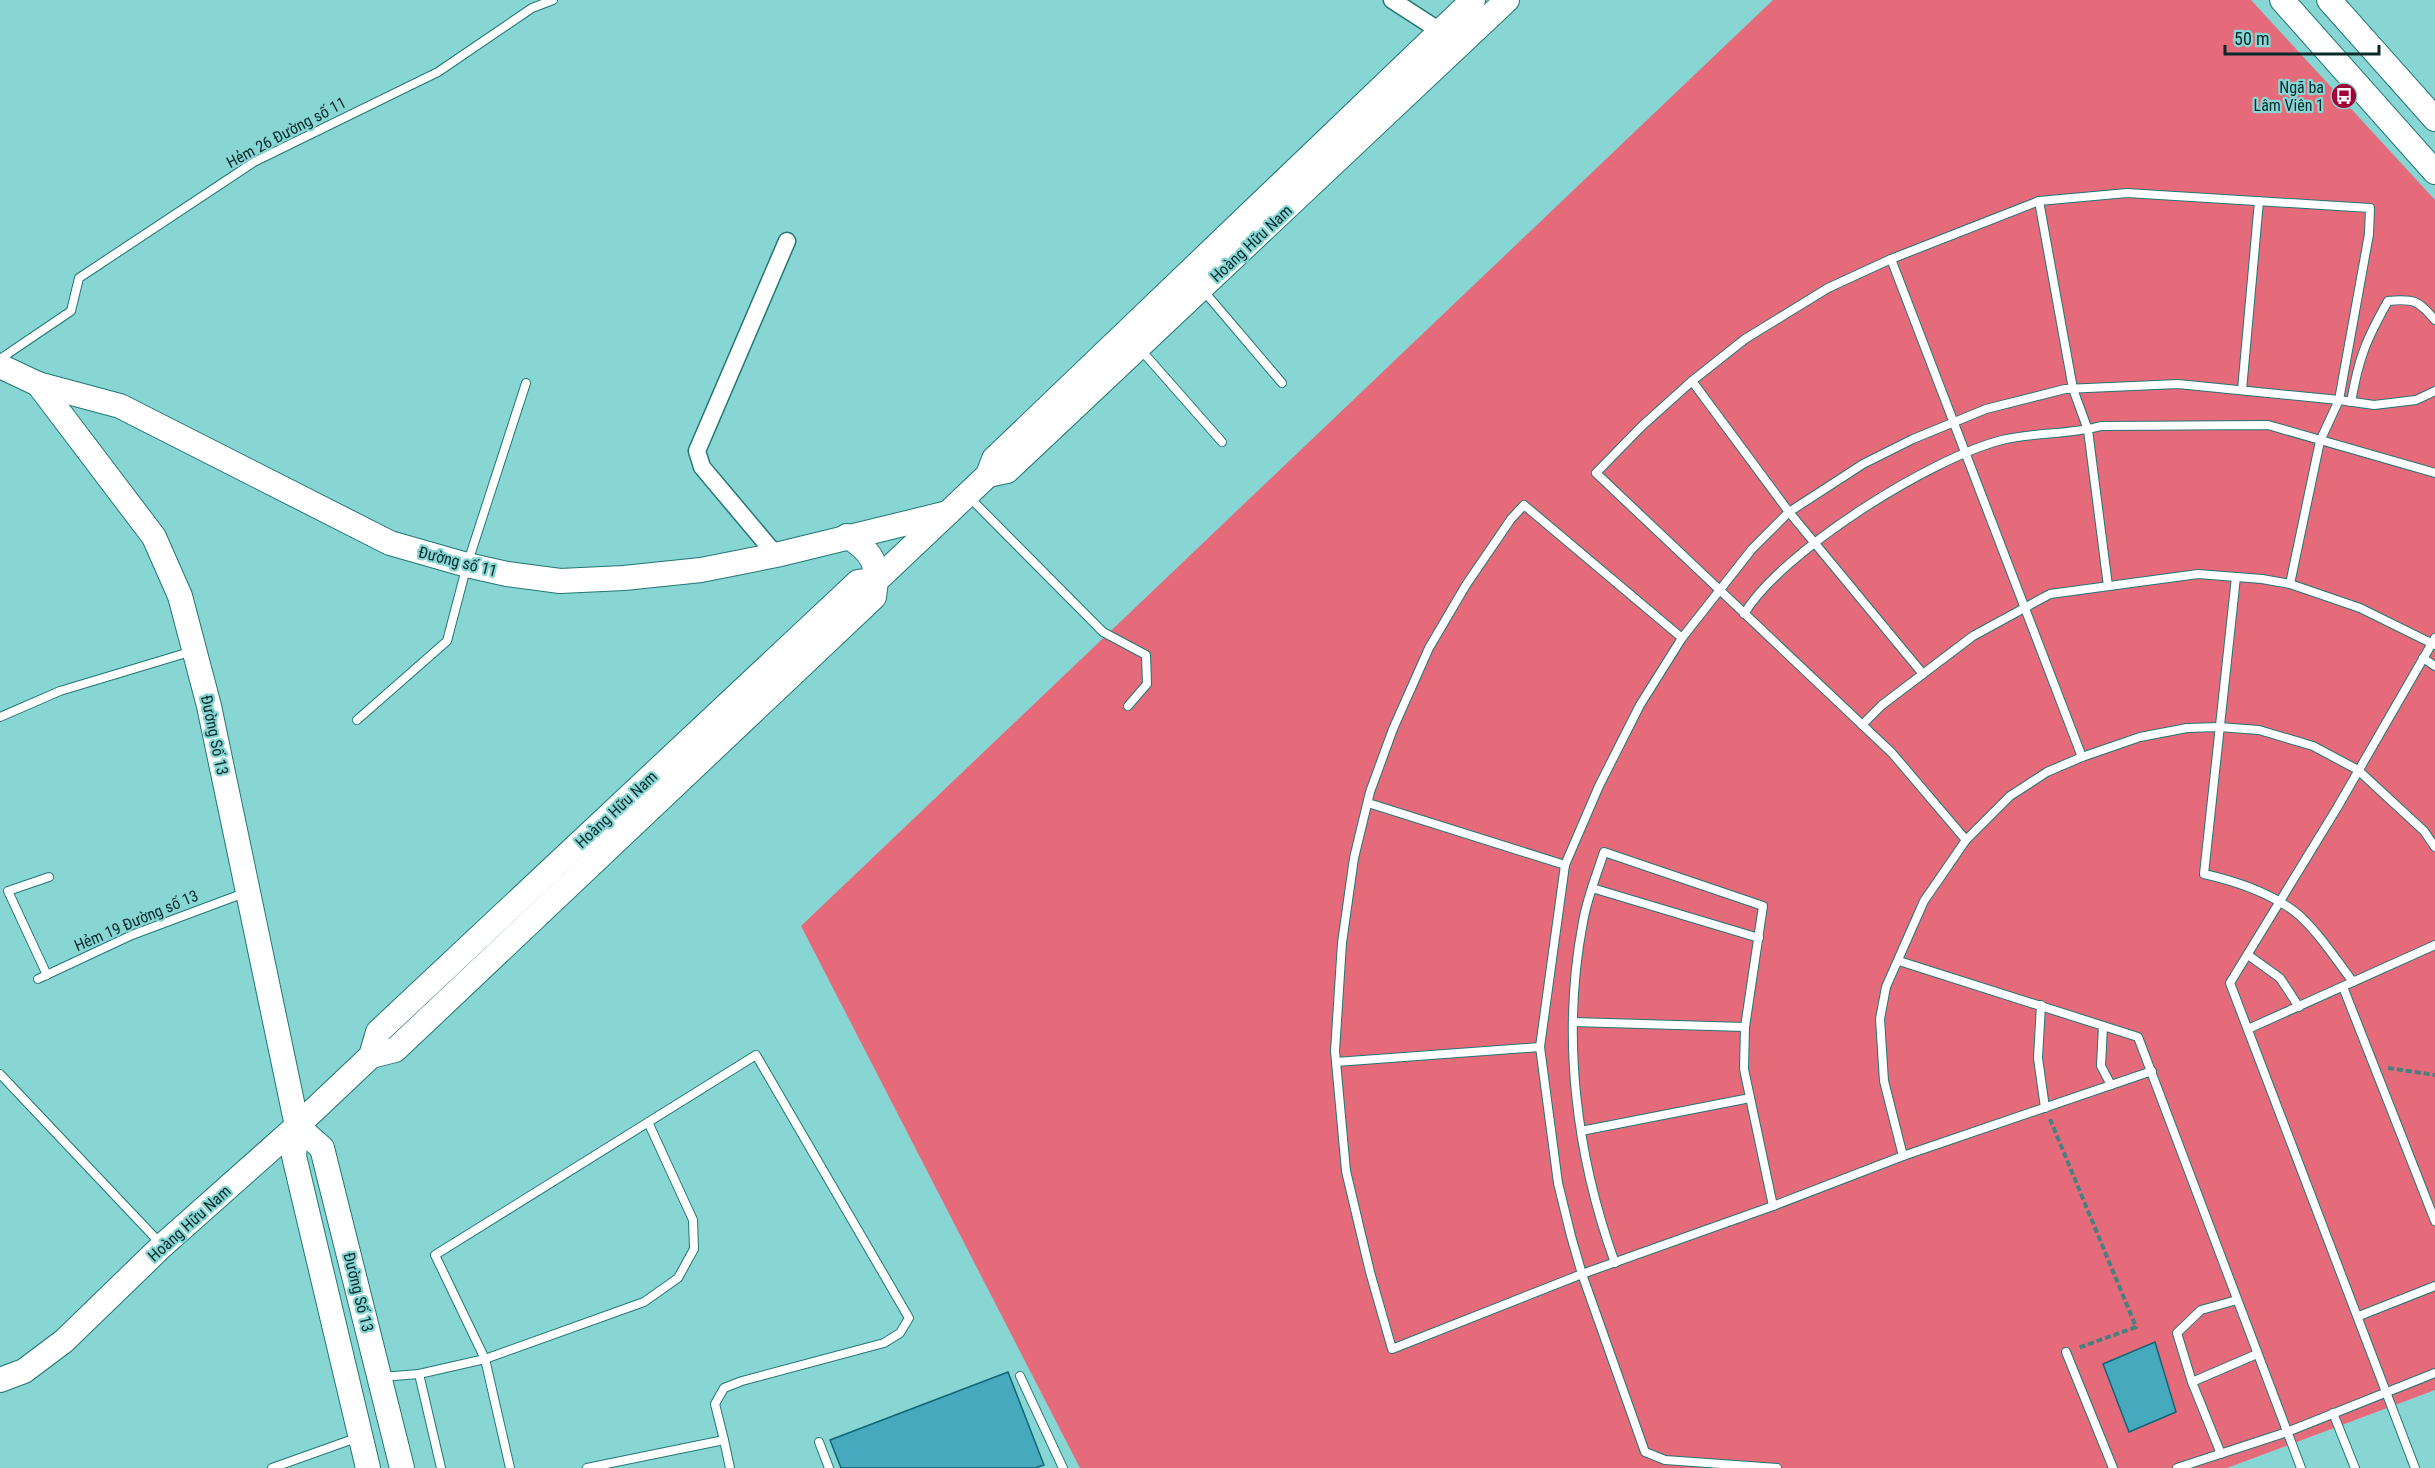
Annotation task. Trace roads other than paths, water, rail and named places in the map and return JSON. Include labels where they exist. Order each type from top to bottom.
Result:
[{"type":"street","points":[[1392,0],[1448,39]]},
{"type":"street","name":"Hoàng Hữu Nam","points":[[988,475],[1007,471],[1202,289],[1448,39],[1473,0]]},
{"type":"street","name":"Hoàng Hữu Nam","points":[[0,1380],[24,1371],[64,1341],[162,1246],[297,1126],[371,1056],[395,1050],[874,597],[877,580],[988,475],[994,459],[1448,39],[1507,0]]},
{"type":"street","points":[[2282,0],[2435,172]]},
{"type":"street","points":[[2329,0],[2435,119]]},
{"type":"street","points":[[776,555],[702,467],[697,451],[787,241]]},
{"type":"street","name":"Đường số 11","points":[[0,366],[38,384],[120,406],[390,543],[467,565],[560,581],[624,578],[690,571],[776,555],[948,513]]},
{"type":"street","name":"Đường Số 13","points":[[38,384],[154,537],[180,596],[196,650],[297,1126],[294,1156],[362,1435],[365,1467]]},
{"type":"street","points":[[848,536],[870,553],[875,565],[877,580]]},
{"type":"street","name":"Đường Số 13","points":[[297,1126],[322,1148],[402,1468]]},
{"type":"lane","name":"Hẻm 26 Đường số 11","points":[[0,359],[71,311],[80,278],[254,162],[438,72],[532,8],[553,0]]},
{"type":"lane","points":[[1966,840],[1892,753],[1596,473],[1642,426],[1692,381],[1745,339],[1828,288],[1891,260],[2039,201],[2127,193],[2370,208],[2369,234],[2339,400],[2320,441],[2290,584]]},
{"type":"lane","points":[[2039,201],[2073,389],[2088,430],[2108,586]]},
{"type":"lane","points":[[2242,390],[2259,201]]},
{"type":"lane","points":[[1891,260],[2082,757]]},
{"type":"lane","points":[[1202,289],[1282,382]]},
{"type":"lane","points":[[2351,402],[2358,363],[2367,337],[2388,301],[2405,299],[2420,303],[2435,320]]},
{"type":"lane","points":[[1138,347],[1222,442]]},
{"type":"lane","points":[[1692,381],[1814,544],[1923,674]]},
{"type":"lane","points":[[357,720],[447,641],[467,565],[526,383]]},
{"type":"lane","points":[[1777,1468],[1665,1460],[1645,1452],[1582,1275],[1558,1183],[1540,1047],[1565,865],[1604,776],[1640,705],[1682,638],[1718,590],[1752,549],[1789,512],[1863,464],[1913,439],[1986,409],[2065,389],[2178,384],[2374,405],[2416,400],[2435,391]]},
{"type":"lane","points":[[1744,614],[1751,602],[1775,576],[1814,544],[1903,485],[1967,453],[2001,441],[2065,431],[2088,430],[2101,426],[2268,425],[2435,473]]},
{"type":"lane","points":[[967,495],[1103,632],[1146,655],[1147,684],[1128,706]]},
{"type":"lane","points":[[1682,638],[1524,505],[1511,519],[1466,585],[1429,648],[1393,729],[1368,803],[1354,858],[1342,942],[1336,1062],[1346,1171],[1370,1272],[1392,1349],[1582,1275],[1903,1156],[2152,1071]]},
{"type":"lane","points":[[1862,725],[1882,705],[1973,636],[2050,594],[2198,574],[2236,577],[2290,584],[2360,608],[2434,642],[2230,983],[2359,1316],[2415,1468]]},
{"type":"lane","points":[[2236,577],[2204,874],[2241,883],[2294,911],[2330,950],[2353,982]]},
{"type":"lane","points":[[0,717],[60,691],[196,650]]},
{"type":"lane","points":[[2423,658],[2435,666]]},
{"type":"lane","points":[[1903,1156],[1884,1081],[1880,1019],[1886,987],[1924,901],[1966,840],[2010,796],[2047,772],[2139,737],[2187,728],[2219,727],[2259,730],[2313,746],[2358,770],[2424,831],[2434,845]]},
{"type":"lane","points":[[1368,803],[1565,865]]},
{"type":"lane","points":[[1615,1263],[1591,1188],[1581,1131],[1572,1043],[1583,921],[1604,852],[1763,906],[1746,1027],[1744,1069],[1773,1206]]},
{"type":"lane","points":[[47,975],[8,891],[49,877]]},
{"type":"lane","points":[[1592,888],[1759,938]]},
{"type":"lane","name":"Hẻm 19 Đường số 13","points":[[38,979],[132,935],[247,892]]},
{"type":"lane","points":[[2248,1029],[2435,945]]},
{"type":"lane","points":[[2248,955],[2280,978],[2299,1007]]},
{"type":"lane","points":[[1899,961],[2138,1037],[2301,1468]]},
{"type":"lane","points":[[2343,987],[2435,1221]]},
{"type":"lane","points":[[2041,1005],[2038,1058],[2045,1108]]},
{"type":"lane","points":[[1573,1022],[1746,1027]]},
{"type":"lane","points":[[2103,1026],[2101,1066],[2110,1085]]},
{"type":"lane","points":[[1336,1062],[1540,1047]]},
{"type":"lane","points":[[510,1468],[485,1359],[435,1256],[756,1055],[909,1318],[900,1333],[884,1343],[742,1380],[724,1388],[716,1404],[730,1468]]},
{"type":"lane","points":[[0,1074],[162,1246]]},
{"type":"lane","points":[[1581,1131],[1750,1098]]},
{"type":"lane","points":[[380,1377],[419,1374],[485,1359],[644,1302],[678,1278],[694,1249],[693,1220],[648,1122]]},
{"type":"lane","points":[[2359,1316],[2435,1286]]},
{"type":"lane","points":[[2221,1454],[2192,1382],[2177,1333],[2201,1310],[2237,1300]]},
{"type":"lane","points":[[2066,1352],[2113,1468]]},
{"type":"lane","points":[[2192,1382],[2257,1354]]},
{"type":"lane","points":[[2177,1468],[2287,1432],[2435,1373]]},
{"type":"lane","points":[[419,1374],[441,1468]]},
{"type":"lane","points":[[1020,1376],[1063,1468]]},
{"type":"lane","points":[[2333,1413],[2355,1468]]},
{"type":"lane","points":[[272,1468],[362,1435]]},
{"type":"lane","points":[[587,1468],[724,1440]]},
{"type":"lane","points":[[819,1442],[829,1468]]},
{"type":"place","name":"Ngã ba Lâm Viên 1","points":[[2344,96]]}]
